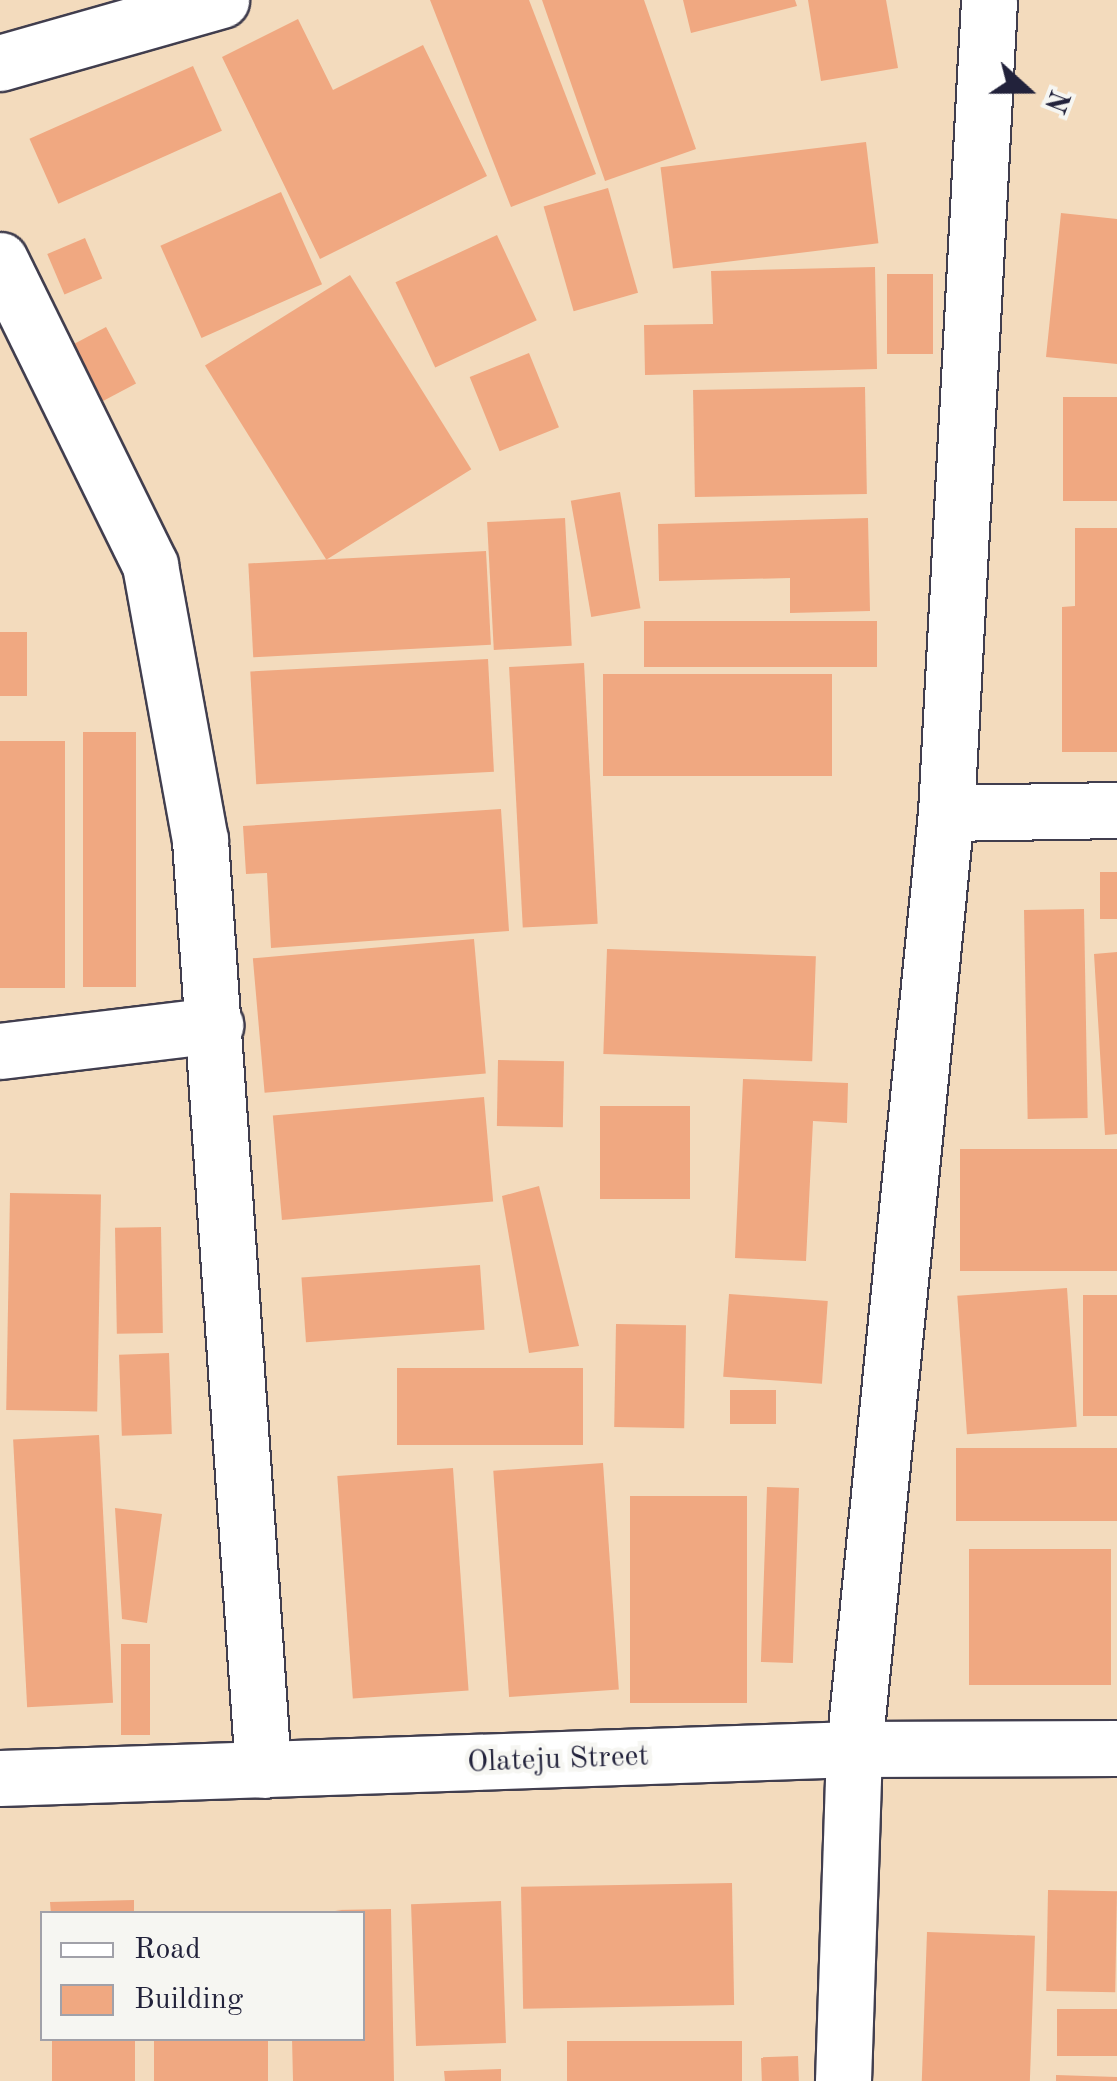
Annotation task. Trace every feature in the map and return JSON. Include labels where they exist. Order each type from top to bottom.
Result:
[{"type":"street","points":[[0,63],[221,0]]},
{"type":"street","points":[[843,2081],[854,1749],[946,812],[988,0]]},
{"type":"street","points":[[0,260],[150,565],[200,840],[263,1770]]},
{"type":"street","points":[[946,812],[1117,810]]},
{"type":"street","points":[[0,1052],[215,1024]]},
{"type":"street","name":"Olateju Street","points":[[0,1778],[854,1749],[1117,1748]]},
{"type":"building","points":[[430,0],[529,0],[596,174],[511,207]]},
{"type":"building","points":[[542,0],[644,0],[696,149],[605,181]]},
{"type":"building","points":[[683,0],[795,0],[797,6],[691,33]]},
{"type":"building","points":[[808,0],[886,0],[898,68],[821,81]]},
{"type":"building","points":[[298,19],[333,90],[423,45],[487,176],[320,259],[222,57]]},
{"type":"building","points":[[193,66],[222,131],[58,204],[29,139]]},
{"type":"building","points":[[866,142],[878,243],[673,268],[661,167]]},
{"type":"building","points":[[608,188],[638,293],[574,311],[544,206]]},
{"type":"building","points":[[281,192],[322,284],[201,338],[160,246]]},
{"type":"building","points":[[1061,213],[1117,219],[1117,364],[1046,357]]},
{"type":"building","points":[[497,235],[537,320],[435,368],[395,282]]},
{"type":"building","points":[[85,238],[102,279],[64,295],[47,254]]},
{"type":"building","points":[[875,267],[877,369],[645,375],[644,325],[713,324],[711,271]]},
{"type":"building","points":[[887,274],[933,274],[933,354],[887,354]]},
{"type":"building","points":[[350,275],[471,469],[326,560],[205,366]]},
{"type":"building","points":[[106,327],[136,384],[95,406],[65,349]]},
{"type":"building","points":[[529,353],[559,427],[500,451],[470,377]]},
{"type":"building","points":[[865,387],[867,494],[695,497],[693,390]]},
{"type":"building","points":[[1063,397],[1117,397],[1117,501],[1063,501]]},
{"type":"building","points":[[620,492],[640,608],[591,617],[571,501]]},
{"type":"building","points":[[565,518],[572,646],[494,650],[487,522]]},
{"type":"building","points":[[868,518],[870,611],[790,613],[790,578],[659,581],[658,524]]},
{"type":"building","points":[[1075,528],[1117,528],[1117,752],[1062,752],[1062,607],[1075,606]]},
{"type":"building","points":[[486,551],[491,645],[253,657],[248,563]]},
{"type":"building","points":[[644,621],[877,621],[877,667],[644,667]]},
{"type":"building","points":[[0,632],[27,632],[27,696],[0,696]]},
{"type":"building","points":[[488,659],[494,772],[256,784],[250,671]]},
{"type":"building","points":[[584,663],[598,924],[523,928],[509,667]]},
{"type":"building","points":[[603,674],[832,674],[832,776],[603,776]]},
{"type":"building","points":[[83,732],[136,732],[136,987],[83,987]]},
{"type":"building","points":[[0,741],[65,741],[65,988],[0,988]]},
{"type":"building","points":[[501,809],[509,931],[271,948],[267,873],[246,874],[243,826]]},
{"type":"building","points":[[1100,872],[1117,872],[1117,919],[1100,919]]},
{"type":"building","points":[[1084,909],[1088,1118],[1028,1119],[1024,910]]},
{"type":"building","points":[[474,939],[486,1073],[265,1093],[253,958]]},
{"type":"building","points":[[607,949],[816,956],[812,1061],[603,1054]]},
{"type":"building","points":[[1117,952],[1117,1134],[1105,1135],[1094,954]]},
{"type":"building","points":[[498,1060],[564,1061],[563,1127],[497,1126]]},
{"type":"building","points":[[743,1079],[848,1083],[847,1123],[813,1121],[806,1261],[735,1258]]},
{"type":"building","points":[[484,1097],[493,1202],[282,1220],[273,1115]]},
{"type":"building","points":[[600,1106],[690,1106],[690,1199],[600,1199]]},
{"type":"building","points":[[960,1149],[1117,1149],[1117,1271],[960,1271]]},
{"type":"building","points":[[539,1186],[579,1346],[529,1353],[502,1196]]},
{"type":"building","points":[[10,1193],[101,1195],[97,1412],[6,1410]]},
{"type":"building","points":[[161,1227],[163,1333],[117,1334],[115,1228]]},
{"type":"building","points":[[480,1265],[485,1330],[306,1342],[301,1277]]},
{"type":"building","points":[[1067,1288],[1077,1427],[967,1434],[957,1296]]},
{"type":"building","points":[[729,1294],[828,1301],[822,1384],[723,1377]]},
{"type":"building","points":[[1083,1295],[1117,1295],[1117,1416],[1083,1416]]},
{"type":"building","points":[[616,1324],[686,1325],[684,1428],[614,1427]]},
{"type":"building","points":[[169,1353],[172,1434],[122,1436],[119,1355]]},
{"type":"building","points":[[397,1368],[583,1368],[583,1445],[397,1445]]},
{"type":"building","points":[[730,1390],[776,1390],[776,1424],[730,1424]]},
{"type":"building","points":[[99,1435],[113,1703],[27,1707],[13,1440]]},
{"type":"building","points":[[956,1448],[1117,1448],[1117,1521],[956,1521]]},
{"type":"building","points":[[603,1463],[619,1689],[509,1697],[493,1471]]},
{"type":"building","points":[[453,1468],[469,1690],[353,1699],[337,1476]]},
{"type":"building","points":[[767,1487],[799,1488],[793,1663],[761,1662]]},
{"type":"building","points":[[630,1496],[747,1496],[747,1703],[630,1703]]},
{"type":"building","points":[[115,1508],[162,1514],[147,1623],[122,1619]]},
{"type":"building","points":[[969,1549],[1111,1549],[1111,1685],[969,1685]]},
{"type":"building","points":[[121,1644],[150,1644],[150,1735],[121,1735]]},
{"type":"building","points":[[732,1883],[734,2005],[523,2009],[521,1887]]},
{"type":"building","points":[[1048,1890],[1117,1891],[1115,1992],[1046,1991]]},
{"type":"building","points":[[134,1900],[134,1911],[51,1911],[50,1902]]},
{"type":"building","points":[[501,1901],[506,2043],[416,2046],[411,1904]]},
{"type":"building","points":[[391,1909],[394,2081],[293,2081],[292,2041],[365,2041],[365,1911],[335,1910]]},
{"type":"building","points":[[927,1932],[1035,1936],[1030,2081],[922,2081]]},
{"type":"building","points":[[1057,2009],[1117,2009],[1117,2056],[1057,2056]]},
{"type":"building","points":[[52,2041],[135,2041],[135,2081],[52,2081]]},
{"type":"building","points":[[154,2041],[268,2041],[268,2081],[154,2081]]},
{"type":"building","points":[[567,2041],[742,2041],[742,2081],[567,2081]]},
{"type":"building","points":[[798,2056],[799,2081],[762,2081],[761,2057]]},
{"type":"building","points":[[501,2069],[501,2081],[445,2081],[444,2071]]},
{"type":"building","points":[[1056,2075],[1117,2077],[1117,2081],[1056,2081]]}]
